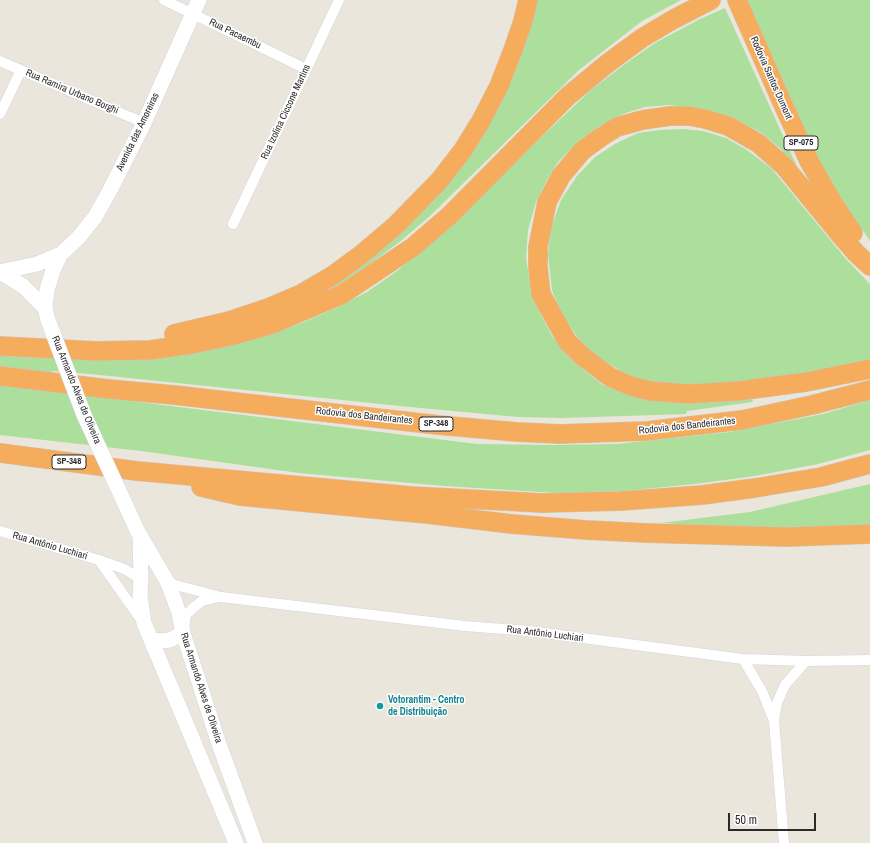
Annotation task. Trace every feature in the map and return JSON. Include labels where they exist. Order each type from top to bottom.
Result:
[{"type":"highway","points":[[45,349],[147,339],[229,321],[268,308],[301,294],[332,276],[362,254],[400,222],[439,181],[463,150],[481,121],[499,86],[523,21],[528,0]]},
{"type":"highway","points":[[0,346],[96,351],[150,350],[192,344],[234,335],[272,324],[341,295],[413,247],[471,194],[568,96],[608,63],[642,38],[674,19],[711,0]]},
{"type":"highway","name":"Rodovia Santos Dumont","points":[[737,0],[809,161],[832,203],[870,258]]},
{"type":"highway","points":[[870,266],[856,253],[837,231],[784,166],[758,143],[728,126],[689,116],[670,116],[642,120],[617,127],[601,136],[582,151],[561,176],[547,202],[538,247],[538,268],[541,294],[567,341],[582,356],[610,377],[630,386],[650,391],[689,394],[738,392],[806,382],[870,369]]},
{"type":"highway","name":"Rodovia dos Bandeirantes","points":[[0,376],[430,424],[517,432],[560,434],[647,431],[742,420],[812,405],[870,390]]},
{"type":"highway","name":"SP-348","points":[[0,453],[137,471],[411,496],[542,503],[621,501],[702,495],[821,477],[870,464]]},
{"type":"highway","points":[[137,471],[240,496],[427,514],[512,524],[586,530],[685,534],[787,536],[870,534]]},
{"type":"main road","name":"Avenida das Amoreiras","points":[[47,314],[49,280],[53,270],[61,254],[79,237],[95,217],[144,123],[196,7]]},
{"type":"main road","name":"Avenida das Amoreiras","points":[[0,272],[37,264],[61,254]]},
{"type":"main road","name":"Avenida das Amoreiras","points":[[0,272],[23,286],[47,314]]},
{"type":"main road","name":"Rua Armando Alves de Oliveira","points":[[47,314],[84,415],[139,535],[168,583],[179,613],[183,633],[219,744],[254,843]]},
{"type":"main road","name":"Rua Armando Alves de Oliveira","points":[[139,535],[141,579],[140,596],[144,623],[236,843]]},
{"type":"main road","points":[[141,579],[154,579],[168,583]]},
{"type":"main road","points":[[152,640],[170,640],[183,633]]},
{"type":"street","name":"Rua Pacaembu","points":[[164,0],[196,7],[306,69]]},
{"type":"street","name":"Rua Izolina Ciccone Martins","points":[[233,224],[339,0]]},
{"type":"street","name":"Rua Ramira Urbano Borghi","points":[[0,61],[144,123]]},
{"type":"street","points":[[0,114],[21,70]]},
{"type":"street","name":"Rua Antônio Luchiari","points":[[0,532],[99,560],[124,569],[141,579]]},
{"type":"street","name":"Rua Antônio Luchiari","points":[[99,560],[144,623]]},
{"type":"street","name":"Rua Antônio Luchiari","points":[[168,583],[221,596],[465,626],[529,631],[743,659],[806,661],[870,660]]},
{"type":"street","name":"Rua Antônio Luchiari","points":[[183,633],[186,615],[193,608],[202,601],[221,596]]},
{"type":"street","points":[[743,659],[762,691],[774,720]]},
{"type":"street","points":[[784,843],[774,720],[777,703],[785,685],[806,661]]},
{"type":"green space","points":[[534,0],[681,0],[642,21],[579,70],[431,215],[402,240],[334,288],[308,300],[447,180]]},
{"type":"green space","points":[[748,0],[870,0],[870,241],[835,190],[819,162],[770,58]]},
{"type":"green space","points":[[725,8],[799,171],[781,149],[762,133],[738,121],[717,113],[669,105],[645,107],[623,114],[601,125],[579,141],[558,162],[536,202],[528,230],[526,258],[531,289],[540,313],[552,336],[568,356],[603,385],[630,394],[670,402],[689,404],[752,399],[753,402],[687,411],[686,414],[562,418],[518,417],[90,374],[53,371],[47,374],[0,367],[0,353],[265,335],[304,322],[336,308],[367,292],[397,271],[431,242],[591,90],[655,43],[700,19]]},
{"type":"green space","points":[[684,129],[703,131],[726,138],[747,150],[772,169],[845,258],[870,284],[870,360],[837,368],[699,387],[656,383],[635,378],[592,353],[578,338],[560,311],[552,290],[548,254],[551,228],[561,200],[577,176],[595,157],[615,144],[638,133]]},
{"type":"green space","points":[[0,383],[477,444],[617,444],[730,432],[823,414],[870,400],[870,450],[818,464],[755,476],[624,491],[557,493],[444,486],[299,473],[141,451],[0,435]]},
{"type":"green space","points":[[870,484],[870,525],[810,528],[729,527],[661,523],[750,512]]},
{"type":"place","name":"Votorantim - Centro de Distribuição","points":[[380,706]]}]
